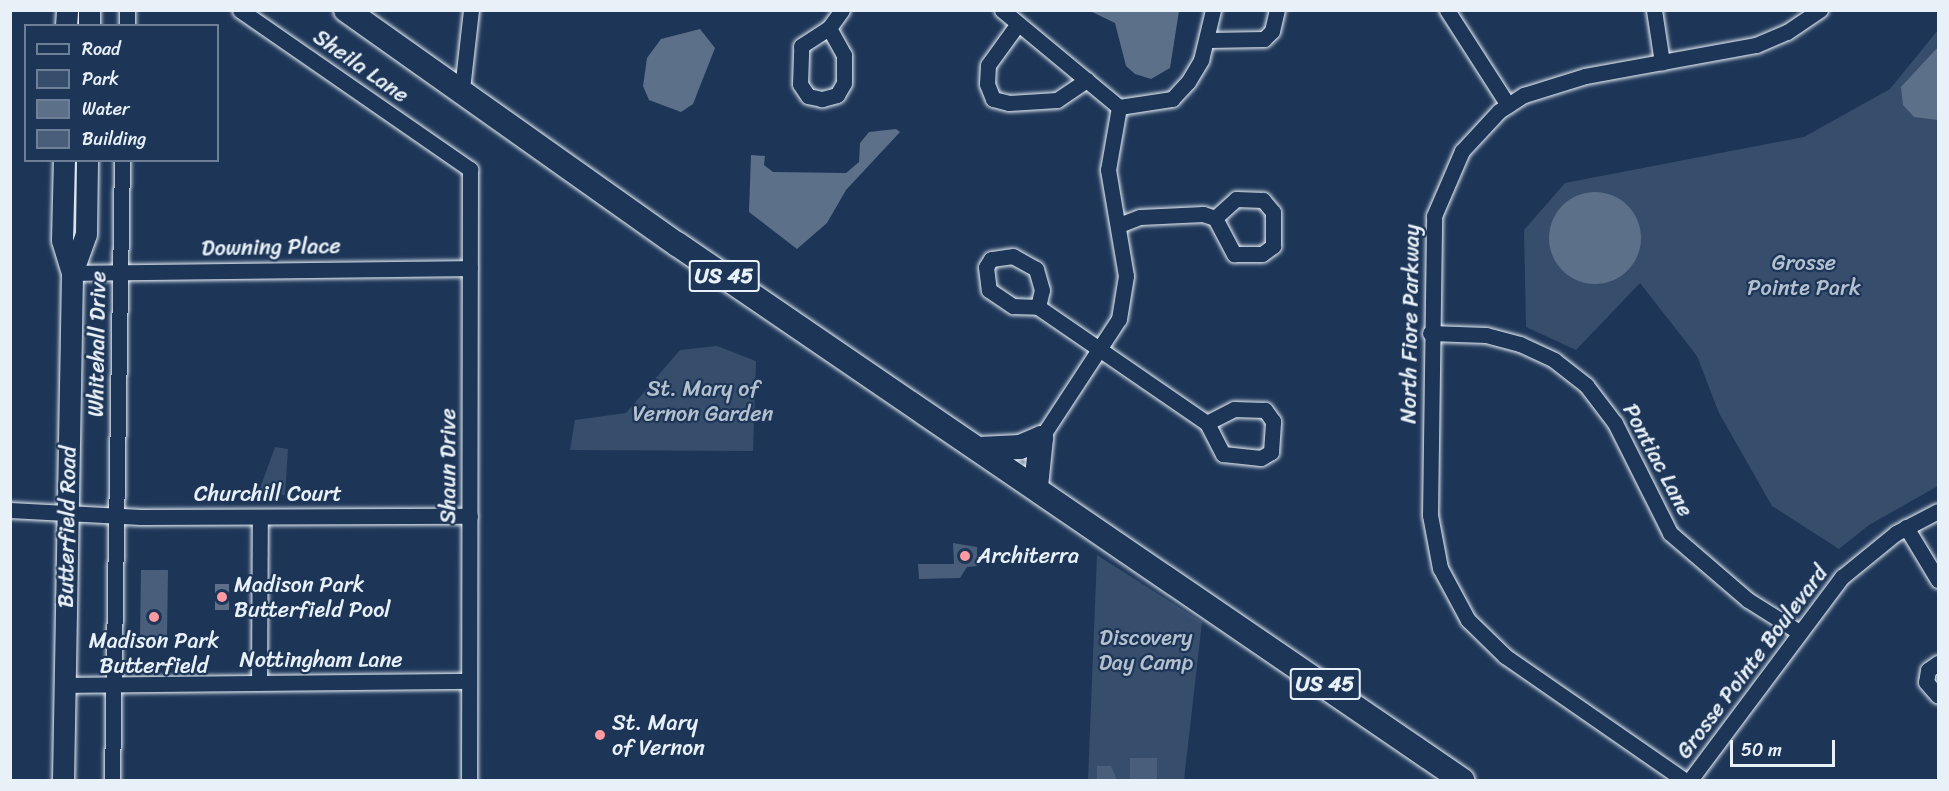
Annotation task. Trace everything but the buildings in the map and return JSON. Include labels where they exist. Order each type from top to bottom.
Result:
[{"type":"main road","name":"US 45","points":[[346,10],[462,89],[677,244],[1036,486],[1462,780]]},
{"type":"main road","name":"Butterfield Road","points":[[63,780],[72,273],[62,240],[64,162]]},
{"type":"main road","name":"Butterfield Road","points":[[72,273],[87,234],[87,162]]},
{"type":"main road","points":[[979,449],[1020,447],[1041,438],[1036,486]]},
{"type":"street","name":"Sheila Lane","points":[[240,10],[456,159]]},
{"type":"street","points":[[462,89],[471,10]]},
{"type":"street","points":[[829,28],[842,10]]},
{"type":"street","points":[[1002,10],[1017,25],[1119,107],[1172,99],[1188,82],[1208,40],[1213,10]]},
{"type":"street","points":[[1208,40],[1264,39],[1272,31],[1276,10]]},
{"type":"street","points":[[1447,10],[1508,105]]},
{"type":"street","points":[[1654,10],[1662,62]]},
{"type":"street","name":"North Fiore Parkway","points":[[1684,780],[1504,656],[1468,620],[1450,591],[1432,536],[1431,233],[1443,187],[1462,151],[1508,105],[1544,87],[1756,45],[1787,32],[1820,10]]},
{"type":"street","points":[[1017,25],[988,65],[987,84],[993,99],[1010,103],[1057,100],[1087,80]]},
{"type":"street","points":[[1041,438],[1119,319],[1124,298],[1119,225],[1108,170],[1119,107]]},
{"type":"street","name":"Shaun Drive","points":[[456,159],[470,169],[469,780]]},
{"type":"street","name":"Whitehall Drive","points":[[112,780],[117,289],[121,272],[122,162]]},
{"type":"street","points":[[1119,225],[1140,217],[1203,214],[1215,218]]},
{"type":"street","name":"Downing Place","points":[[72,273],[470,268]]},
{"type":"street","points":[[1038,307],[1207,423],[1223,454],[1261,458],[1271,452],[1273,421],[1266,410],[1234,408],[1207,423]]},
{"type":"street","name":"Pontiac Lane","points":[[1430,333],[1486,335],[1520,344],[1554,360],[1586,384],[1615,423],[1670,533],[1748,600],[1799,632]]},
{"type":"street","name":"Churchill Court","points":[[10,510],[115,516],[470,516]]},
{"type":"street","name":"Grosse Pointe Boulevard","points":[[1690,780],[1842,577],[1906,527],[1938,511]]},
{"type":"street","points":[[259,683],[260,517]]},
{"type":"street","points":[[1906,527],[1938,580]]},
{"type":"street","points":[[1938,663],[1928,670],[1926,682],[1938,696]]},
{"type":"street","name":"Nottingham Lane","points":[[65,685],[469,681]]},
{"type":"green space","name":"Grosse Pointe Park","points":[[1938,30],[1938,486],[1869,525],[1839,549],[1772,506],[1719,413],[1697,356],[1640,283],[1576,350],[1526,327],[1524,230],[1565,183],[1804,137],[1890,89]]},
{"type":"green space","name":"St. Mary of Vernon Garden","points":[[717,346],[756,361],[753,451],[570,450],[575,420],[626,413],[680,350]]},
{"type":"green space","points":[[275,447],[288,449],[285,495],[258,494]]},
{"type":"green space","name":"Discovery Day Camp","points":[[1097,555],[1202,622],[1184,780],[1088,780]]},
{"type":"water","points":[[1090,11],[1179,11],[1170,68],[1151,79],[1135,74],[1126,66],[1115,23]]},
{"type":"water","points":[[700,29],[715,48],[693,104],[681,112],[649,100],[643,86],[647,58],[661,39]]},
{"type":"water","points":[[1938,47],[1938,120],[1914,117],[1903,105],[1901,87]]},
{"type":"water","points":[[896,129],[900,132],[846,190],[827,223],[797,249],[749,212],[751,155],[765,156],[764,165],[773,172],[846,173],[859,162],[860,143],[869,132]]},
{"type":"water","points":[[1595,192],[1613,196],[1627,206],[1637,220],[1641,238],[1637,256],[1627,270],[1613,280],[1595,284],[1577,280],[1563,270],[1553,256],[1549,238],[1553,220],[1563,206],[1577,196]]},
{"type":"water","name":"Madison Park Butterfield Pool","points":[[215,584],[229,584],[229,610],[215,610]]},
{"type":"place","name":"Architerra","points":[[965,556]]},
{"type":"place","name":"Madison Park Butterfield Pool","points":[[222,597]]},
{"type":"place","name":"Madison Park Butterfield","points":[[154,617]]},
{"type":"place","name":"St. Mary of Vernon","points":[[600,735]]}]
